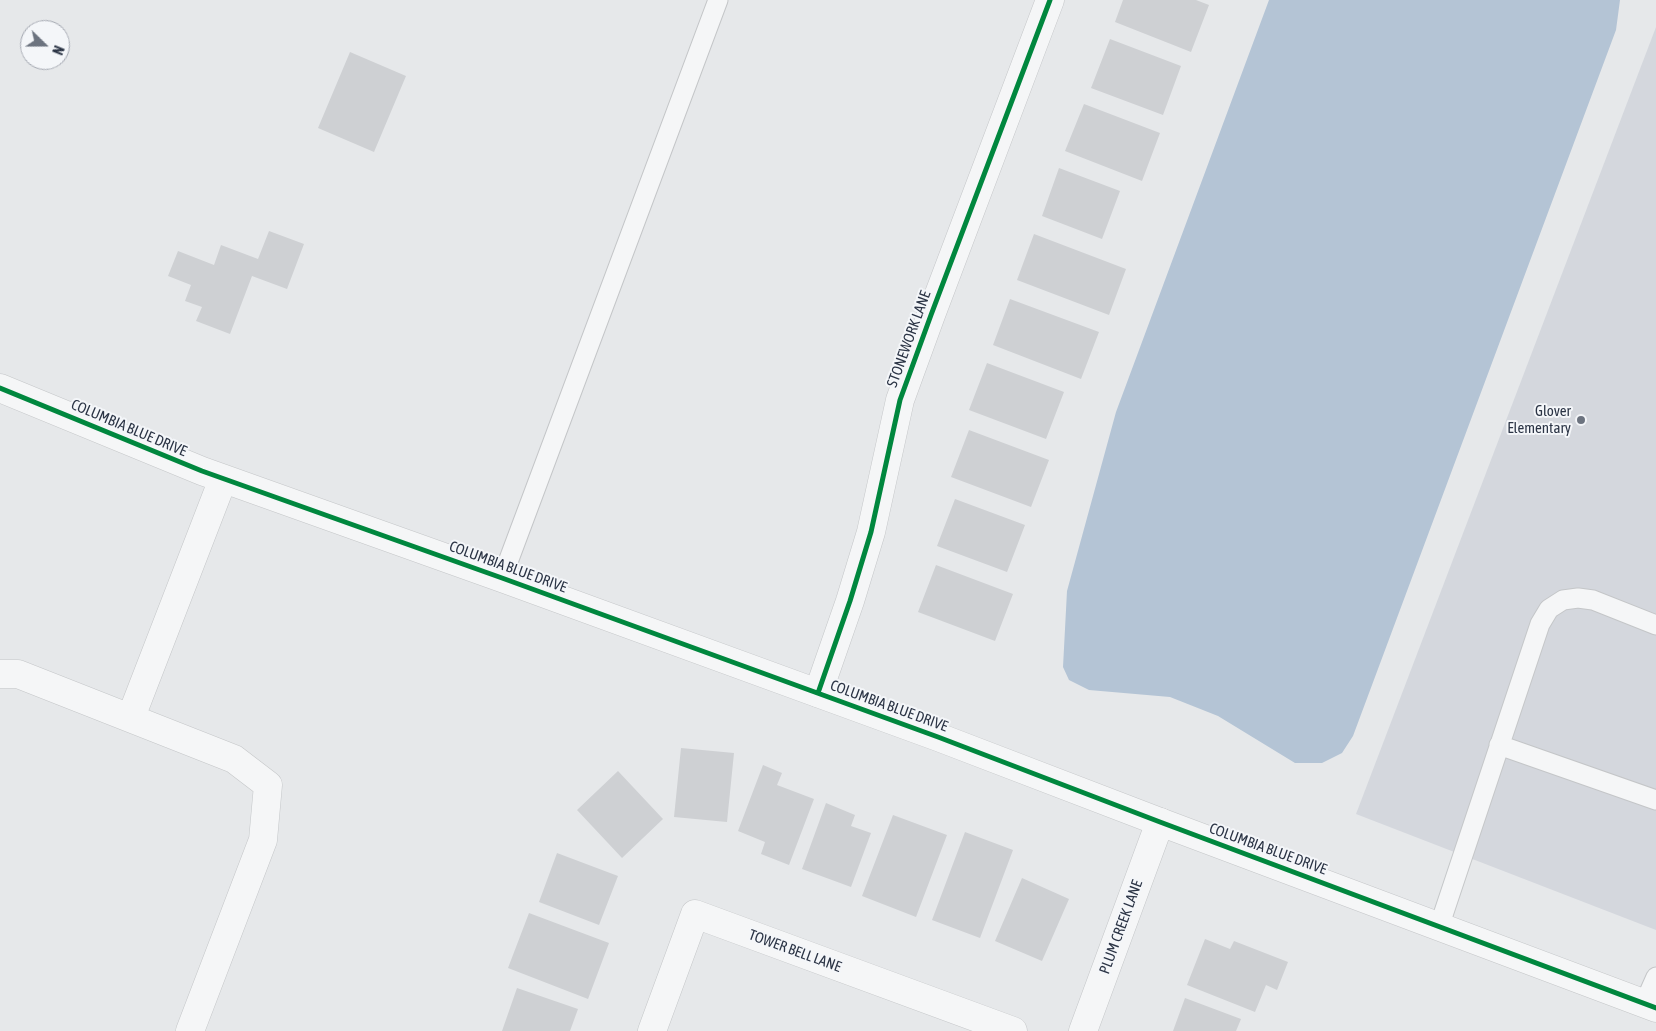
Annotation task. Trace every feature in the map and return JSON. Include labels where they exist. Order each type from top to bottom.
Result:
[{"type":"street","name":"STONEWORK LANE","points":[[818,693],[871,532],[900,400],[1050,0]]},
{"type":"street","name":"COLUMBIA BLUE DRIVE","points":[[0,388],[223,479],[502,578],[938,737],[1650,1006]]},
{"type":"street","points":[[131,717],[223,479]]},
{"type":"street","points":[[0,674],[18,674],[234,759],[268,785],[263,840],[190,1031]]},
{"type":"street","name":"PLUM CREEK LANE","points":[[1083,1031],[1160,822]]},
{"type":"street","name":"TOWER BELL LANE","points":[[652,1031],[695,914],[1013,1031]]},
{"type":"lane","points":[[502,578],[718,0]]},
{"type":"lane","points":[[1439,927],[1540,624],[1549,610],[1563,600],[1578,598],[1593,600],[1656,625]]},
{"type":"lane","points":[[1499,745],[1656,800]]},
{"type":"lane","points":[[1650,1006],[1656,977]]},
{"type":"shaded area","name":"Glover Elementary","points":[[1656,27],[1656,930],[1356,814]]},
{"type":"water","points":[[1269,0],[1620,0],[1616,30],[1353,736],[1342,753],[1322,763],[1295,763],[1218,716],[1170,697],[1089,690],[1069,680],[1063,667],[1067,591],[1116,412]]},
{"type":"building","points":[[1123,0],[1196,0],[1209,5],[1191,52],[1115,22]]},
{"type":"building","points":[[1110,39],[1181,66],[1163,115],[1091,88]]},
{"type":"building","points":[[350,52],[406,76],[374,152],[318,128]]},
{"type":"building","points":[[1084,104],[1160,133],[1142,181],[1065,151]]},
{"type":"building","points":[[1059,168],[1120,191],[1102,239],[1042,216]]},
{"type":"building","points":[[269,231],[304,244],[287,289],[252,276],[230,334],[196,321],[202,307],[185,301],[191,285],[168,276],[178,251],[214,265],[221,245],[258,259]]},
{"type":"building","points":[[1034,234],[1126,269],[1109,315],[1017,280]]},
{"type":"building","points":[[1010,299],[1099,332],[1081,379],[993,345]]},
{"type":"building","points":[[987,363],[1064,392],[1046,439],[969,410]]},
{"type":"building","points":[[969,430],[1049,460],[1031,507],[951,477]]},
{"type":"building","points":[[955,499],[1025,525],[1007,572],[937,546]]},
{"type":"building","points":[[936,565],[1013,594],[995,641],[918,612]]},
{"type":"building","points":[[681,748],[734,753],[727,822],[674,817]]},
{"type":"building","points":[[763,765],[782,773],[777,785],[814,799],[789,865],[761,854],[765,842],[738,831]]},
{"type":"building","points":[[618,771],[663,819],[622,858],[577,810]]},
{"type":"building","points":[[826,803],[855,815],[851,826],[871,833],[851,887],[802,869]]},
{"type":"building","points":[[893,815],[947,835],[916,917],[862,896]]},
{"type":"building","points":[[965,832],[1013,850],[980,938],[932,920]]},
{"type":"building","points":[[557,853],[618,876],[599,925],[539,902]]},
{"type":"building","points":[[1022,878],[1069,899],[1042,961],[995,941]]},
{"type":"building","points":[[529,913],[609,943],[588,999],[508,968]]},
{"type":"building","points":[[1205,939],[1230,949],[1234,941],[1288,962],[1277,990],[1266,985],[1255,1012],[1187,985]]},
{"type":"building","points":[[517,988],[578,1009],[570,1031],[502,1031]]},
{"type":"building","points":[[1185,998],[1241,1019],[1236,1031],[1173,1031]]},
{"type":"cycle path","points":[[818,693],[850,601],[871,532],[900,400],[1050,0]]},
{"type":"cycle path","points":[[0,388],[202,471],[938,737],[1656,1008]]},
{"type":"place","name":"Glover Elementary","points":[[1581,420]]}]
